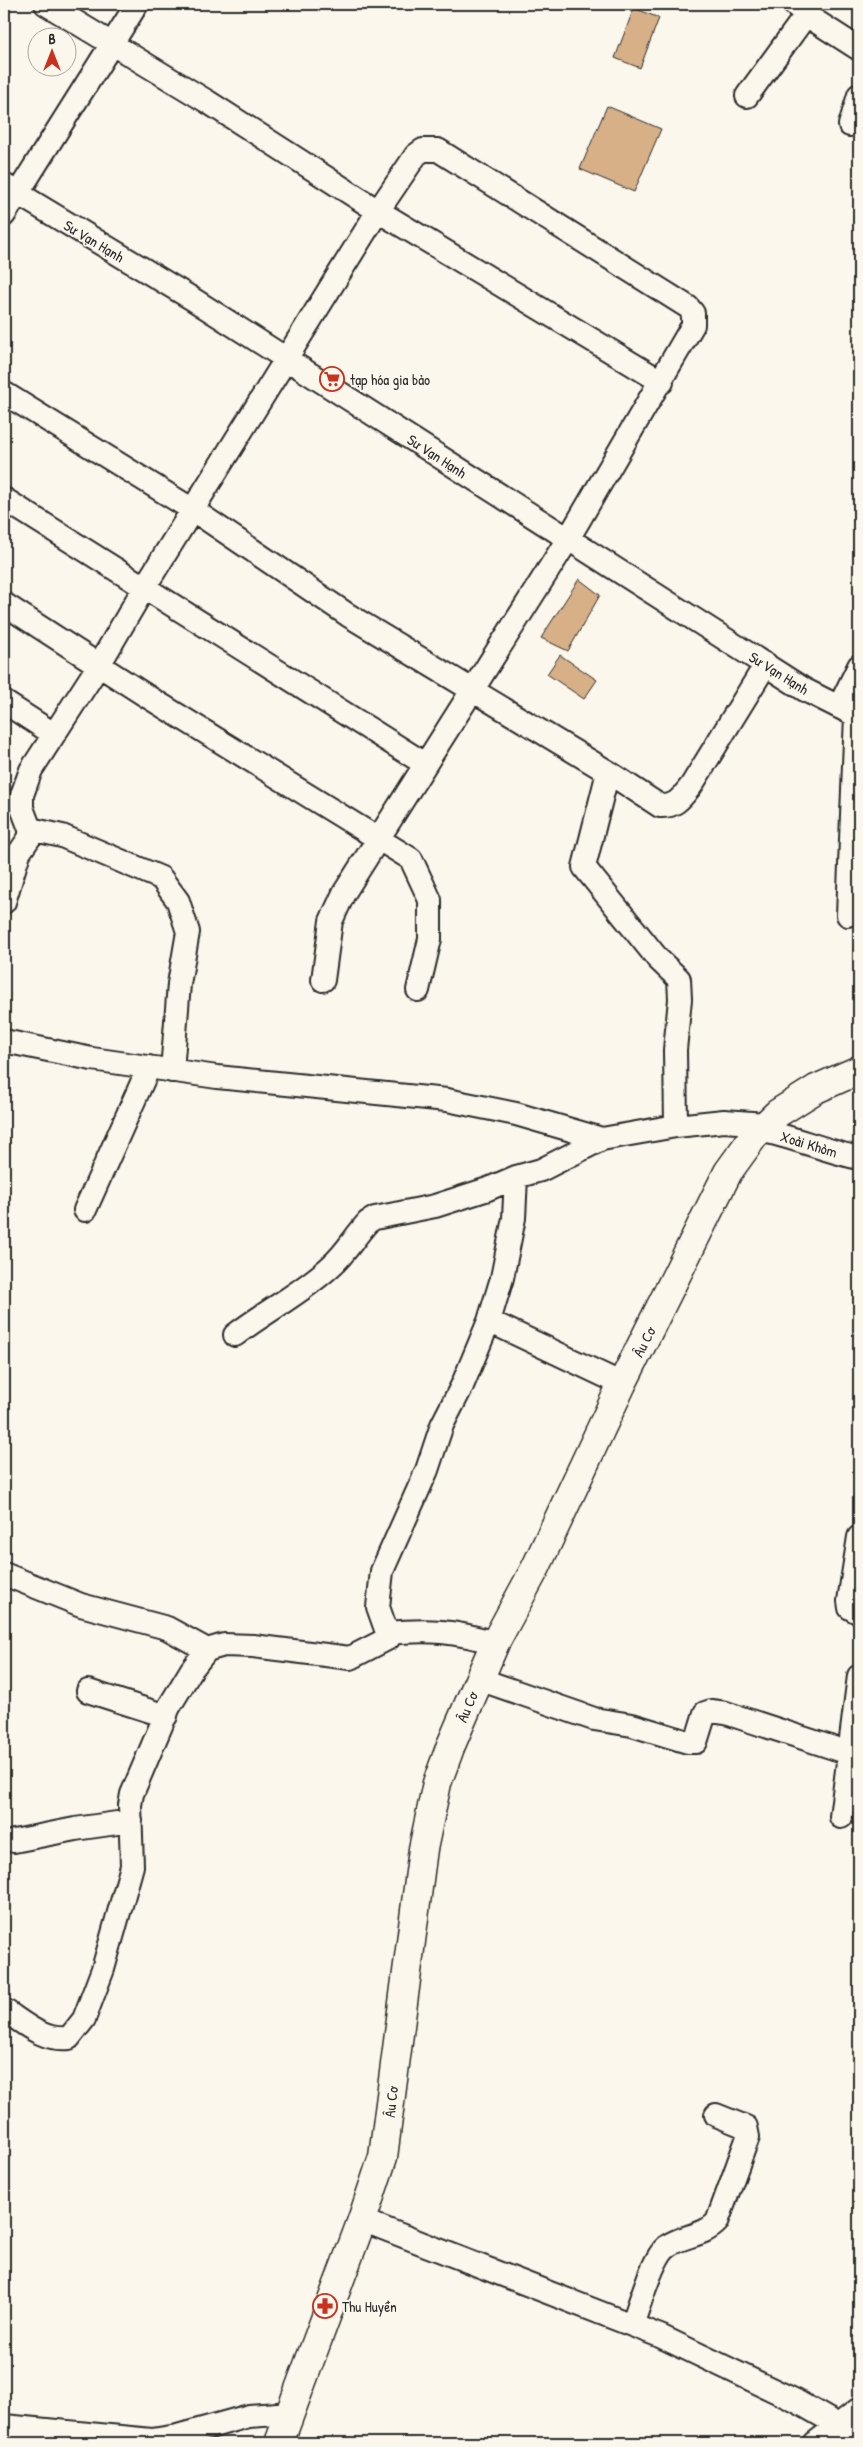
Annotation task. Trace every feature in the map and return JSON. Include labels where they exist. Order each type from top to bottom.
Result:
[{"type":"main road","name":"Âu Cơ","points":[[279,2443],[378,2176],[387,2137],[414,1912],[432,1804],[451,1745],[495,1643],[536,1567],[622,1384],[728,1172],[762,1127],[796,1100],[859,1070]]},
{"type":"street","points":[[46,4],[208,102],[378,211],[662,382]]},
{"type":"street","points":[[4,214],[10,189],[112,44],[137,4]]},
{"type":"street","points":[[747,96],[800,9],[859,49]]},
{"type":"street","points":[[850,125],[859,95]]},
{"type":"street","points":[[4,902],[19,853],[30,837],[30,829],[22,808],[24,789],[30,770],[52,733],[99,665],[144,588],[378,211],[416,155],[423,150],[438,150],[688,306],[692,313],[693,325],[662,382],[568,539],[344,893],[331,921],[323,980]]},
{"type":"street","name":"Sư Vạn Hạnh","points":[[10,189],[191,298],[805,690],[851,713]]},
{"type":"street","points":[[4,393],[193,510],[348,615],[608,772],[660,806],[667,806],[678,802],[691,786],[766,664]]},
{"type":"street","points":[[4,499],[425,764]]},
{"type":"street","points":[[4,604],[411,859],[430,900],[430,939],[418,990]]},
{"type":"street","points":[[848,915],[851,713],[859,666]]},
{"type":"street","points":[[4,702],[52,733]]},
{"type":"street","points":[[608,772],[584,867],[658,959],[679,979],[680,999],[675,1050],[676,1126]]},
{"type":"street","points":[[30,829],[62,836],[161,878],[178,901],[188,932],[179,984],[172,1071]]},
{"type":"street","points":[[4,1041],[92,1059],[172,1071],[270,1084],[447,1100],[516,1114],[602,1139]]},
{"type":"street","points":[[85,1210],[149,1067]]},
{"type":"street","name":"Xoài Khòm","points":[[602,1139],[676,1126],[724,1121],[762,1127],[832,1152],[859,1158]]},
{"type":"street","points":[[235,1336],[260,1316],[317,1278],[346,1250],[368,1222],[375,1218],[435,1206],[540,1170],[602,1139]]},
{"type":"street","points":[[4,2010],[48,2038],[69,2038],[84,2019],[109,1951],[132,1866],[132,1794],[166,1716],[192,1670],[207,1650],[224,1645],[253,1646],[350,1658],[386,1641],[388,1633],[378,1607],[382,1571],[427,1470],[446,1415],[462,1386],[489,1320],[502,1278],[514,1218],[516,1177]]},
{"type":"street","points":[[489,1320],[622,1384]]},
{"type":"street","points":[[859,1538],[849,1601],[850,1608],[859,1613]]},
{"type":"street","points":[[4,1574],[81,1605],[168,1628],[207,1650]]},
{"type":"street","points":[[388,1633],[422,1630],[462,1633],[495,1643]]},
{"type":"street","points":[[841,1817],[859,1676]]},
{"type":"street","points":[[479,1679],[594,1719],[632,1725],[688,1742],[696,1742],[699,1739],[705,1713],[711,1711],[726,1713],[849,1753]]},
{"type":"street","points":[[88,1691],[166,1716]]},
{"type":"street","points":[[14,1841],[75,1829],[131,1821]]},
{"type":"street","points":[[632,2325],[657,2259],[666,2247],[710,2230],[717,2222],[748,2137],[746,2127],[716,2115]]},
{"type":"street","points":[[362,2220],[632,2325],[796,2401],[850,2431]]},
{"type":"street","points":[[815,2443],[850,2431],[859,2409]]},
{"type":"street","points":[[4,2426],[152,2440],[176,2436],[249,2416],[291,2413]]},
{"type":"building","points":[[634,8],[659,18],[640,68],[615,58]]},
{"type":"building","points":[[607,106],[661,129],[634,192],[580,169]]},
{"type":"building","points":[[579,579],[600,595],[568,651],[541,638]]},
{"type":"building","points":[[560,655],[597,680],[584,699],[547,674]]},
{"type":"place","name":"tạp hóa gia bảo","points":[[332,379]]},
{"type":"place","name":"Thu Huyền","points":[[325,2306]]}]
